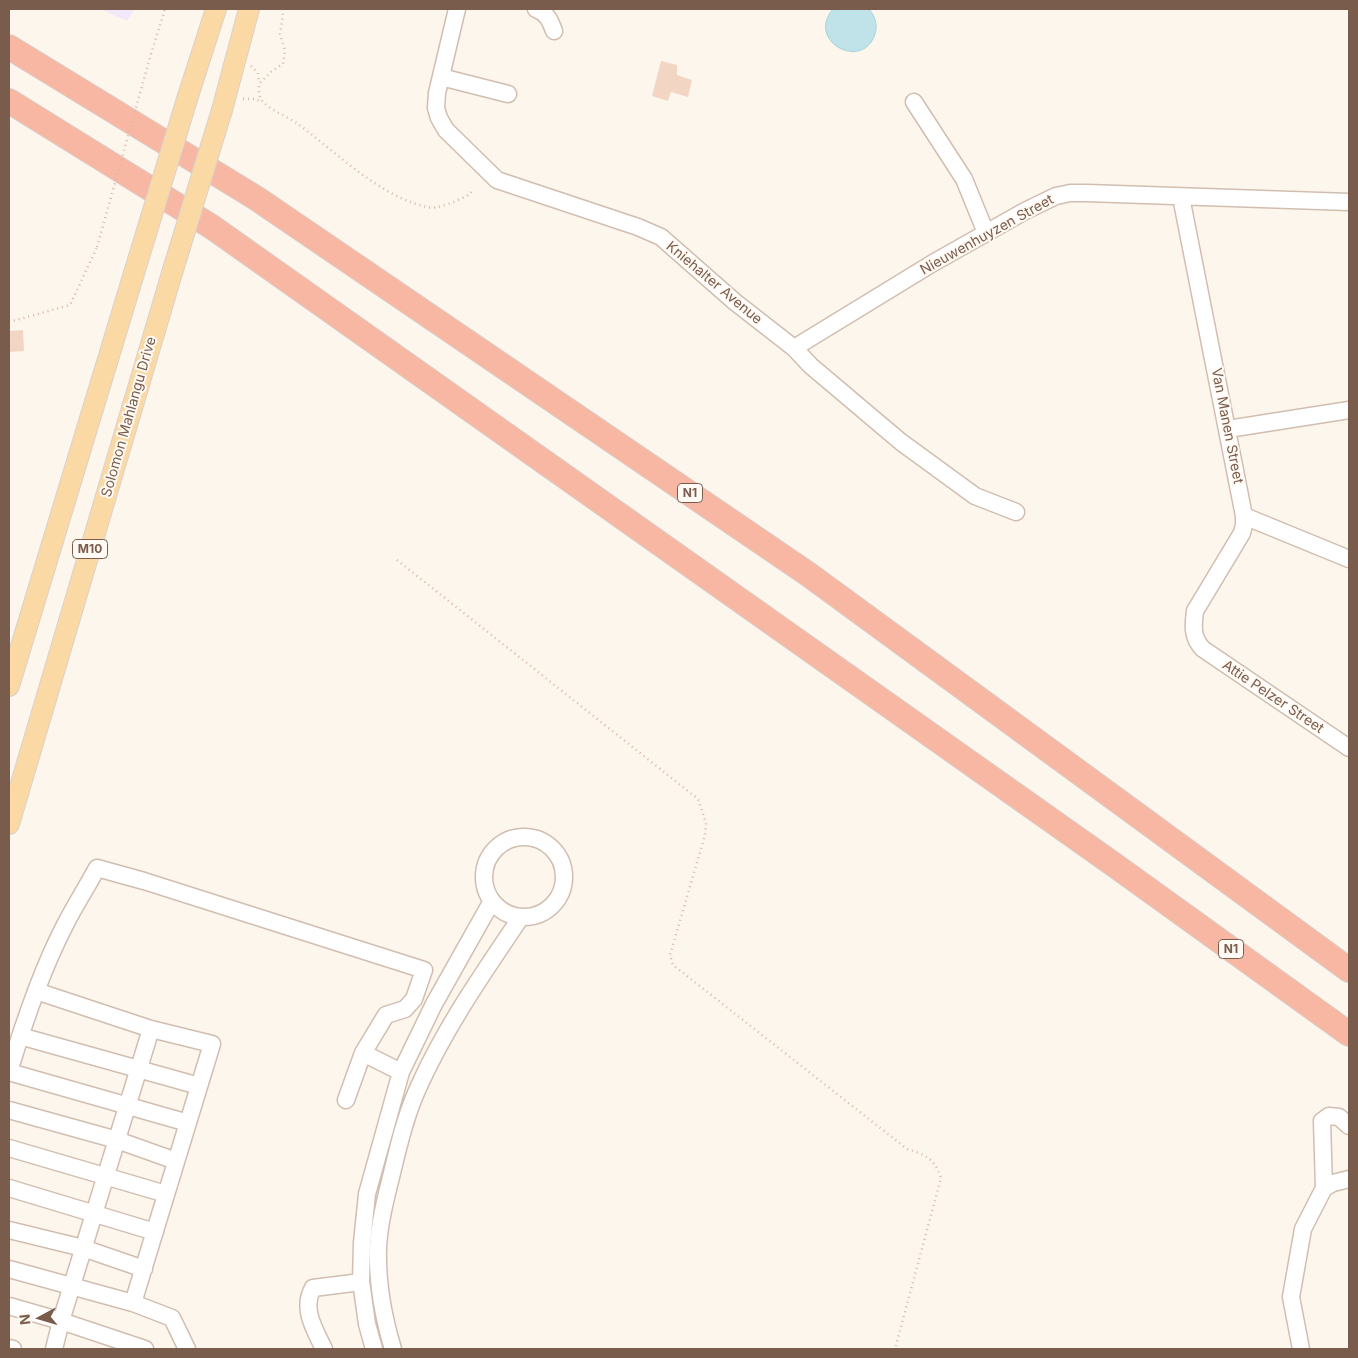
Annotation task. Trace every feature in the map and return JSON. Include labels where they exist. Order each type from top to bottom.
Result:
[{"type":"highway","name":"N1","points":[[9,47],[256,198],[808,574],[1349,970]]},
{"type":"highway","name":"N1","points":[[9,101],[212,227],[1113,864],[1349,1034]]},
{"type":"highway","points":[[1113,864],[1349,1048]]},
{"type":"main road","name":"M10","points":[[9,686],[216,9]]},
{"type":"main road","name":"Solomon Mahlangu Drive","points":[[9,824],[224,104],[249,9]]},
{"type":"street","name":"Kniehalter Avenue","points":[[457,9],[437,93],[436,108],[446,130],[497,180],[638,227],[661,237],[735,302],[794,348],[811,366],[901,442],[975,496],[1016,512]]},
{"type":"street","points":[[536,9],[544,12],[554,31]]},
{"type":"street","points":[[441,76],[508,94]]},
{"type":"street","points":[[914,102],[964,179],[986,233]]},
{"type":"street","name":"Nieuwenhuyzen Street","points":[[794,348],[932,264],[1041,202],[1056,196],[1070,193],[1349,202]]},
{"type":"street","name":"Van Manen Street","points":[[1181,197],[1244,516],[1242,533],[1195,611],[1193,624],[1194,635],[1198,644]]},
{"type":"street","points":[[1228,429],[1349,410]]},
{"type":"street","points":[[1244,516],[1349,559]]},
{"type":"street","name":"Attie Pelzer Street","points":[[1198,644],[1203,650],[1349,748]]},
{"type":"street","points":[[521,837],[535,838],[547,844],[557,854],[563,867],[564,880],[561,893],[554,904],[544,912],[521,918],[500,910],[492,901],[486,891],[484,880],[485,868],[489,857],[496,848],[508,840],[521,837]]},
{"type":"street","points":[[188,1123],[9,1072],[36,991],[65,925],[97,868],[144,880],[424,970],[414,999],[405,1009],[386,1015],[362,1053],[346,1100]]},
{"type":"street","points":[[374,1349],[367,1324],[361,1282],[362,1243],[367,1194],[401,1072],[434,1004],[492,901]]},
{"type":"street","points":[[393,1349],[384,1319],[379,1279],[378,1247],[387,1195],[400,1140],[418,1088],[442,1039],[473,988],[521,918]]},
{"type":"street","points":[[36,991],[151,1029],[212,1044],[133,1303]]},
{"type":"street","points":[[54,1349],[151,1029]]},
{"type":"street","points":[[20,1036],[199,1086]]},
{"type":"street","points":[[362,1053],[401,1072]]},
{"type":"street","points":[[9,1110],[117,1140],[176,1161]]},
{"type":"street","points":[[1301,1349],[1291,1297],[1293,1275],[1303,1229],[1324,1188],[1322,1121],[1329,1116],[1339,1117],[1349,1126]]},
{"type":"street","points":[[9,1148],[166,1194]]},
{"type":"street","points":[[1324,1188],[1333,1182],[1349,1179]]},
{"type":"street","points":[[9,1188],[155,1232]]},
{"type":"street","points":[[9,1230],[84,1248],[144,1269]]},
{"type":"street","points":[[9,1269],[133,1303],[172,1318],[187,1349]]},
{"type":"street","points":[[324,1349],[308,1310],[308,1297],[313,1288],[361,1282]]},
{"type":"street","points":[[9,1306],[145,1349]]},
{"type":"street","points":[[9,1348],[13,1349]]},
{"type":"path","points":[[9,322],[70,305],[97,247],[151,54],[166,9]]},
{"type":"path","points":[[263,102],[259,95],[259,84],[272,71],[283,64],[285,51],[280,34],[283,14],[281,9]]},
{"type":"path","points":[[224,104],[228,100],[255,99],[263,102],[296,123],[384,190],[429,208],[456,201],[470,194],[472,190]]},
{"type":"path","points":[[397,560],[698,799],[706,823],[705,835],[670,955],[673,965],[907,1149],[926,1155],[937,1166],[941,1178],[895,1349]]},
{"type":"shaded area","points":[[100,9],[135,9],[127,21]]},
{"type":"water","points":[[833,9],[869,9],[876,27],[875,34],[869,45],[859,51],[849,51],[839,48],[831,41],[826,32],[826,21]]},
{"type":"building","points":[[661,61],[677,65],[677,75],[692,80],[688,97],[671,92],[668,101],[652,96]]},
{"type":"building","points":[[23,330],[24,351],[9,352],[9,331]]}]
